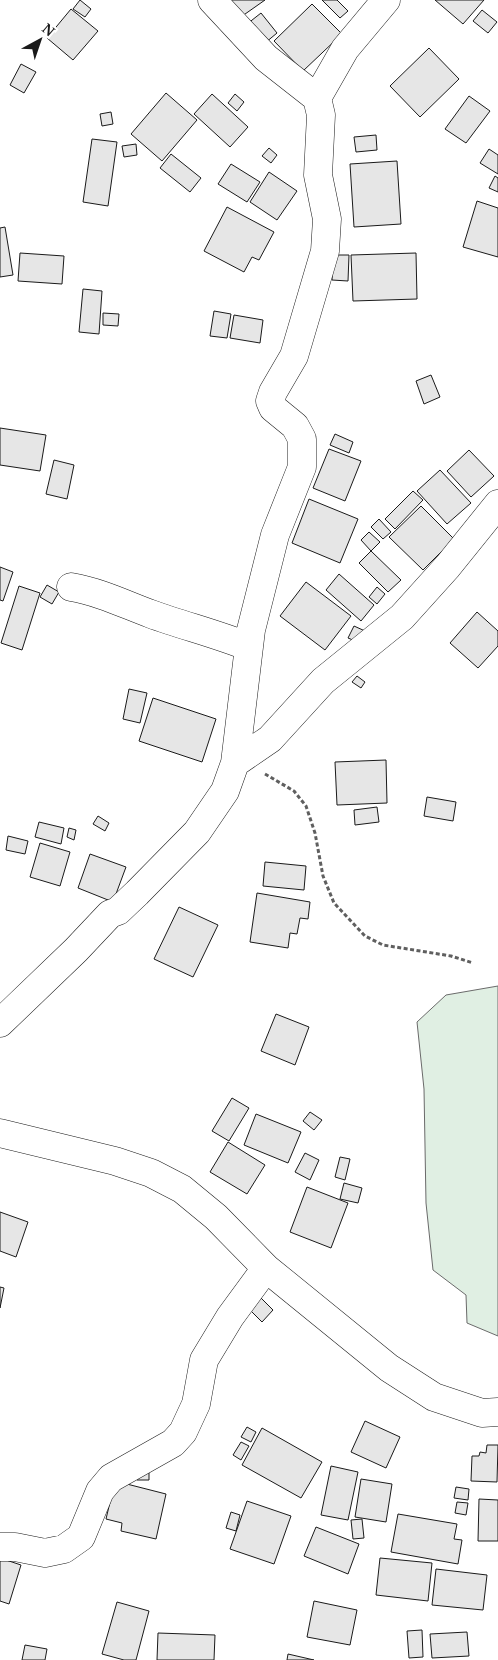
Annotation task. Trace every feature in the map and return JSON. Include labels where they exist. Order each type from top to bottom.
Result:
[{"type":"street","points":[[0,1023],[76,950],[110,914],[118,911],[137,893],[197,832],[226,790],[235,764],[251,630],[275,535],[302,467],[302,439],[296,426],[273,408],[270,401],[273,392],[294,356],[325,251],[327,219],[318,175],[321,115],[316,98],[266,58],[212,0]]},
{"type":"street","points":[[316,98],[345,49],[386,0]]},
{"type":"street","points":[[235,764],[270,738],[323,681],[402,618],[448,566],[498,504]]},
{"type":"street","points":[[71,587],[88,590],[122,601],[152,614],[228,638],[249,647]]},
{"type":"street","points":[[0,1133],[114,1161],[151,1174],[182,1189],[216,1217],[266,1268],[389,1368],[434,1397],[482,1413],[498,1412]]},
{"type":"street","points":[[0,1546],[45,1553],[64,1549],[81,1537],[100,1491],[111,1478],[173,1443],[183,1432],[196,1404],[204,1360],[230,1317],[266,1268]]},
{"type":"path","points":[[235,764],[264,773],[294,791],[306,806],[315,833],[323,876],[334,902],[365,936],[382,945],[451,956],[474,963]]},
{"type":"green space","points":[[498,986],[498,1336],[467,1323],[466,1295],[433,1270],[426,1203],[424,1089],[417,1022],[446,995]]},
{"type":"building","points":[[80,0],[91,9],[85,17],[73,9]]},
{"type":"building","points":[[225,0],[265,0],[238,19]]},
{"type":"building","points":[[322,0],[337,0],[348,11],[340,18]]},
{"type":"building","points":[[435,0],[484,0],[463,24]]},
{"type":"building","points":[[312,4],[342,34],[303,71],[274,41]]},
{"type":"building","points":[[71,9],[98,31],[73,60],[47,38]]},
{"type":"building","points":[[482,10],[497,22],[488,33],[473,21]]},
{"type":"building","points":[[261,13],[277,33],[259,48],[242,28]]},
{"type":"building","points":[[429,48],[459,79],[420,117],[390,86]]},
{"type":"building","points":[[21,64],[36,72],[24,93],[10,85]]},
{"type":"building","points":[[166,93],[197,120],[162,161],[131,134]]},
{"type":"building","points":[[212,94],[248,127],[230,147],[194,114]]},
{"type":"building","points":[[235,94],[244,102],[237,111],[228,103]]},
{"type":"building","points":[[469,96],[490,111],[466,143],[445,129]]},
{"type":"building","points":[[111,112],[113,124],[102,126],[100,114]]},
{"type":"building","points":[[376,135],[377,150],[356,152],[354,137]]},
{"type":"building","points":[[92,139],[117,142],[108,206],[83,202]]},
{"type":"building","points":[[136,144],[137,155],[124,157],[122,146]]},
{"type":"building","points":[[269,148],[277,155],[271,163],[262,156]]},
{"type":"building","points":[[489,149],[498,155],[498,174],[480,163]]},
{"type":"building","points":[[171,154],[201,178],[190,192],[160,168]]},
{"type":"building","points":[[397,161],[401,224],[354,227],[350,164]]},
{"type":"building","points":[[231,164],[260,182],[247,202],[218,184]]},
{"type":"building","points":[[269,172],[297,191],[277,220],[250,202]]},
{"type":"building","points":[[495,176],[498,178],[498,192],[489,188]]},
{"type":"building","points":[[477,201],[498,208],[498,257],[463,247]]},
{"type":"building","points":[[227,207],[274,232],[259,260],[252,257],[244,272],[204,251]]},
{"type":"building","points":[[5,227],[13,275],[0,277],[0,228]]},
{"type":"building","points":[[20,253],[64,256],[62,284],[18,281]]},
{"type":"building","points":[[416,253],[417,299],[353,301],[351,255]]},
{"type":"building","points":[[333,255],[349,255],[348,281],[332,280]]},
{"type":"building","points":[[83,289],[102,291],[99,334],[79,332]]},
{"type":"building","points":[[214,311],[231,314],[227,338],[210,336]]},
{"type":"building","points":[[103,313],[119,314],[118,326],[103,325]]},
{"type":"building","points":[[234,315],[263,320],[260,343],[230,338]]},
{"type":"building","points":[[431,375],[440,397],[424,404],[416,381]]},
{"type":"building","points":[[0,428],[46,435],[40,471],[0,465]]},
{"type":"building","points":[[335,434],[353,442],[349,453],[330,445]]},
{"type":"building","points":[[329,449],[361,461],[345,501],[313,488]]},
{"type":"building","points":[[469,450],[494,476],[471,497],[447,471]]},
{"type":"building","points":[[54,460],[74,465],[67,499],[46,494]]},
{"type":"building","points":[[440,470],[471,503],[447,524],[417,491]]},
{"type":"building","points":[[413,491],[423,500],[395,529],[385,519]]},
{"type":"building","points":[[309,499],[358,519],[340,563],[292,543]]},
{"type":"building","points":[[421,506],[454,539],[423,570],[389,537]]},
{"type":"building","points":[[379,519],[391,532],[383,539],[371,527]]},
{"type":"building","points":[[369,532],[380,542],[371,551],[361,540]]},
{"type":"building","points":[[371,551],[401,580],[388,592],[359,563]]},
{"type":"building","points":[[0,567],[13,572],[3,601],[0,600]]},
{"type":"building","points":[[339,574],[374,605],[361,621],[326,590]]},
{"type":"building","points":[[306,582],[351,616],[325,650],[280,616]]},
{"type":"building","points":[[47,585],[59,592],[52,604],[40,597]]},
{"type":"building","points":[[19,586],[40,593],[22,650],[1,643]]},
{"type":"building","points":[[377,587],[385,594],[377,604],[369,597]]},
{"type":"building","points":[[477,612],[498,631],[498,646],[478,668],[450,643]]},
{"type":"building","points":[[354,626],[365,631],[360,643],[348,638]]},
{"type":"building","points":[[357,676],[365,682],[361,688],[352,682]]},
{"type":"building","points":[[129,689],[147,693],[140,723],[123,719]]},
{"type":"building","points":[[153,698],[216,719],[202,762],[139,741]]},
{"type":"building","points":[[386,760],[387,803],[337,805],[335,762]]},
{"type":"building","points":[[427,797],[456,802],[453,821],[424,816]]},
{"type":"building","points":[[377,807],[379,822],[355,825],[354,810]]},
{"type":"building","points":[[98,816],[109,823],[105,831],[93,824]]},
{"type":"building","points":[[39,822],[64,828],[61,844],[35,837]]},
{"type":"building","points":[[69,828],[76,830],[74,840],[67,837]]},
{"type":"building","points":[[8,836],[28,841],[25,854],[6,850]]},
{"type":"building","points":[[40,843],[70,852],[60,886],[30,877]]},
{"type":"building","points":[[90,854],[126,867],[113,902],[78,888]]},
{"type":"building","points":[[265,862],[306,866],[304,890],[263,886]]},
{"type":"building","points":[[257,893],[310,902],[308,919],[300,918],[297,934],[290,933],[288,948],[250,942]]},
{"type":"building","points":[[179,907],[218,925],[193,977],[154,959]]},
{"type":"building","points":[[276,1014],[309,1027],[295,1065],[261,1051]]},
{"type":"building","points":[[232,1098],[249,1108],[229,1141],[212,1131]]},
{"type":"building","points":[[310,1112],[322,1120],[314,1130],[303,1121]]},
{"type":"building","points":[[256,1114],[301,1132],[288,1163],[244,1145]]},
{"type":"building","points":[[228,1142],[265,1165],[247,1194],[210,1172]]},
{"type":"building","points":[[305,1153],[319,1160],[310,1180],[295,1172]]},
{"type":"building","points":[[340,1157],[350,1159],[345,1180],[335,1177]]},
{"type":"building","points":[[344,1183],[362,1188],[358,1203],[340,1199]]},
{"type":"building","points":[[307,1187],[348,1203],[331,1248],[290,1232]]},
{"type":"building","points":[[0,1212],[28,1222],[16,1257],[0,1251]]},
{"type":"building","points":[[0,1287],[4,1288],[0,1308]]},
{"type":"building","points":[[256,1293],[273,1310],[262,1322],[244,1304]]},
{"type":"building","points":[[365,1421],[400,1437],[386,1468],[351,1452]]},
{"type":"building","points":[[247,1427],[256,1432],[251,1442],[241,1437]]},
{"type":"building","points":[[262,1428],[322,1462],[301,1498],[242,1465]]},
{"type":"building","points":[[241,1442],[249,1446],[241,1460],[233,1455]]},
{"type":"building","points":[[487,1445],[498,1445],[497,1482],[471,1481],[472,1456],[479,1456],[480,1452],[486,1453]]},
{"type":"building","points":[[331,1466],[358,1472],[348,1520],[321,1515]]},
{"type":"building","points":[[136,1469],[149,1469],[149,1480],[137,1480]]},
{"type":"building","points":[[361,1479],[392,1484],[386,1522],[355,1517]]},
{"type":"building","points":[[115,1481],[166,1494],[156,1539],[121,1531],[122,1523],[106,1519]]},
{"type":"building","points":[[456,1487],[469,1489],[468,1500],[454,1498]]},
{"type":"building","points":[[479,1499],[498,1500],[498,1541],[478,1541]]},
{"type":"building","points":[[247,1501],[291,1516],[274,1564],[230,1549]]},
{"type":"building","points":[[457,1502],[468,1503],[466,1515],[455,1513]]},
{"type":"building","points":[[231,1512],[240,1515],[236,1531],[226,1528]]},
{"type":"building","points":[[398,1514],[457,1524],[454,1539],[462,1540],[458,1564],[391,1552]]},
{"type":"building","points":[[362,1519],[364,1538],[353,1539],[351,1520]]},
{"type":"building","points":[[316,1527],[359,1544],[348,1574],[304,1556]]},
{"type":"building","points":[[0,1558],[21,1565],[9,1604],[0,1601]]},
{"type":"building","points":[[380,1558],[432,1563],[428,1601],[376,1595]]},
{"type":"building","points":[[436,1569],[487,1575],[483,1610],[432,1605]]},
{"type":"building","points":[[314,1601],[357,1610],[350,1645],[307,1637]]},
{"type":"building","points":[[117,1602],[149,1611],[136,1660],[124,1660],[102,1654]]},
{"type":"building","points":[[422,1630],[423,1657],[409,1658],[407,1631]]},
{"type":"building","points":[[467,1632],[469,1656],[432,1658],[430,1634]]},
{"type":"building","points":[[158,1633],[215,1635],[214,1660],[157,1660]]},
{"type":"building","points":[[25,1645],[47,1649],[45,1660],[22,1660]]},
{"type":"building","points":[[288,1654],[314,1660],[287,1660]]}]
